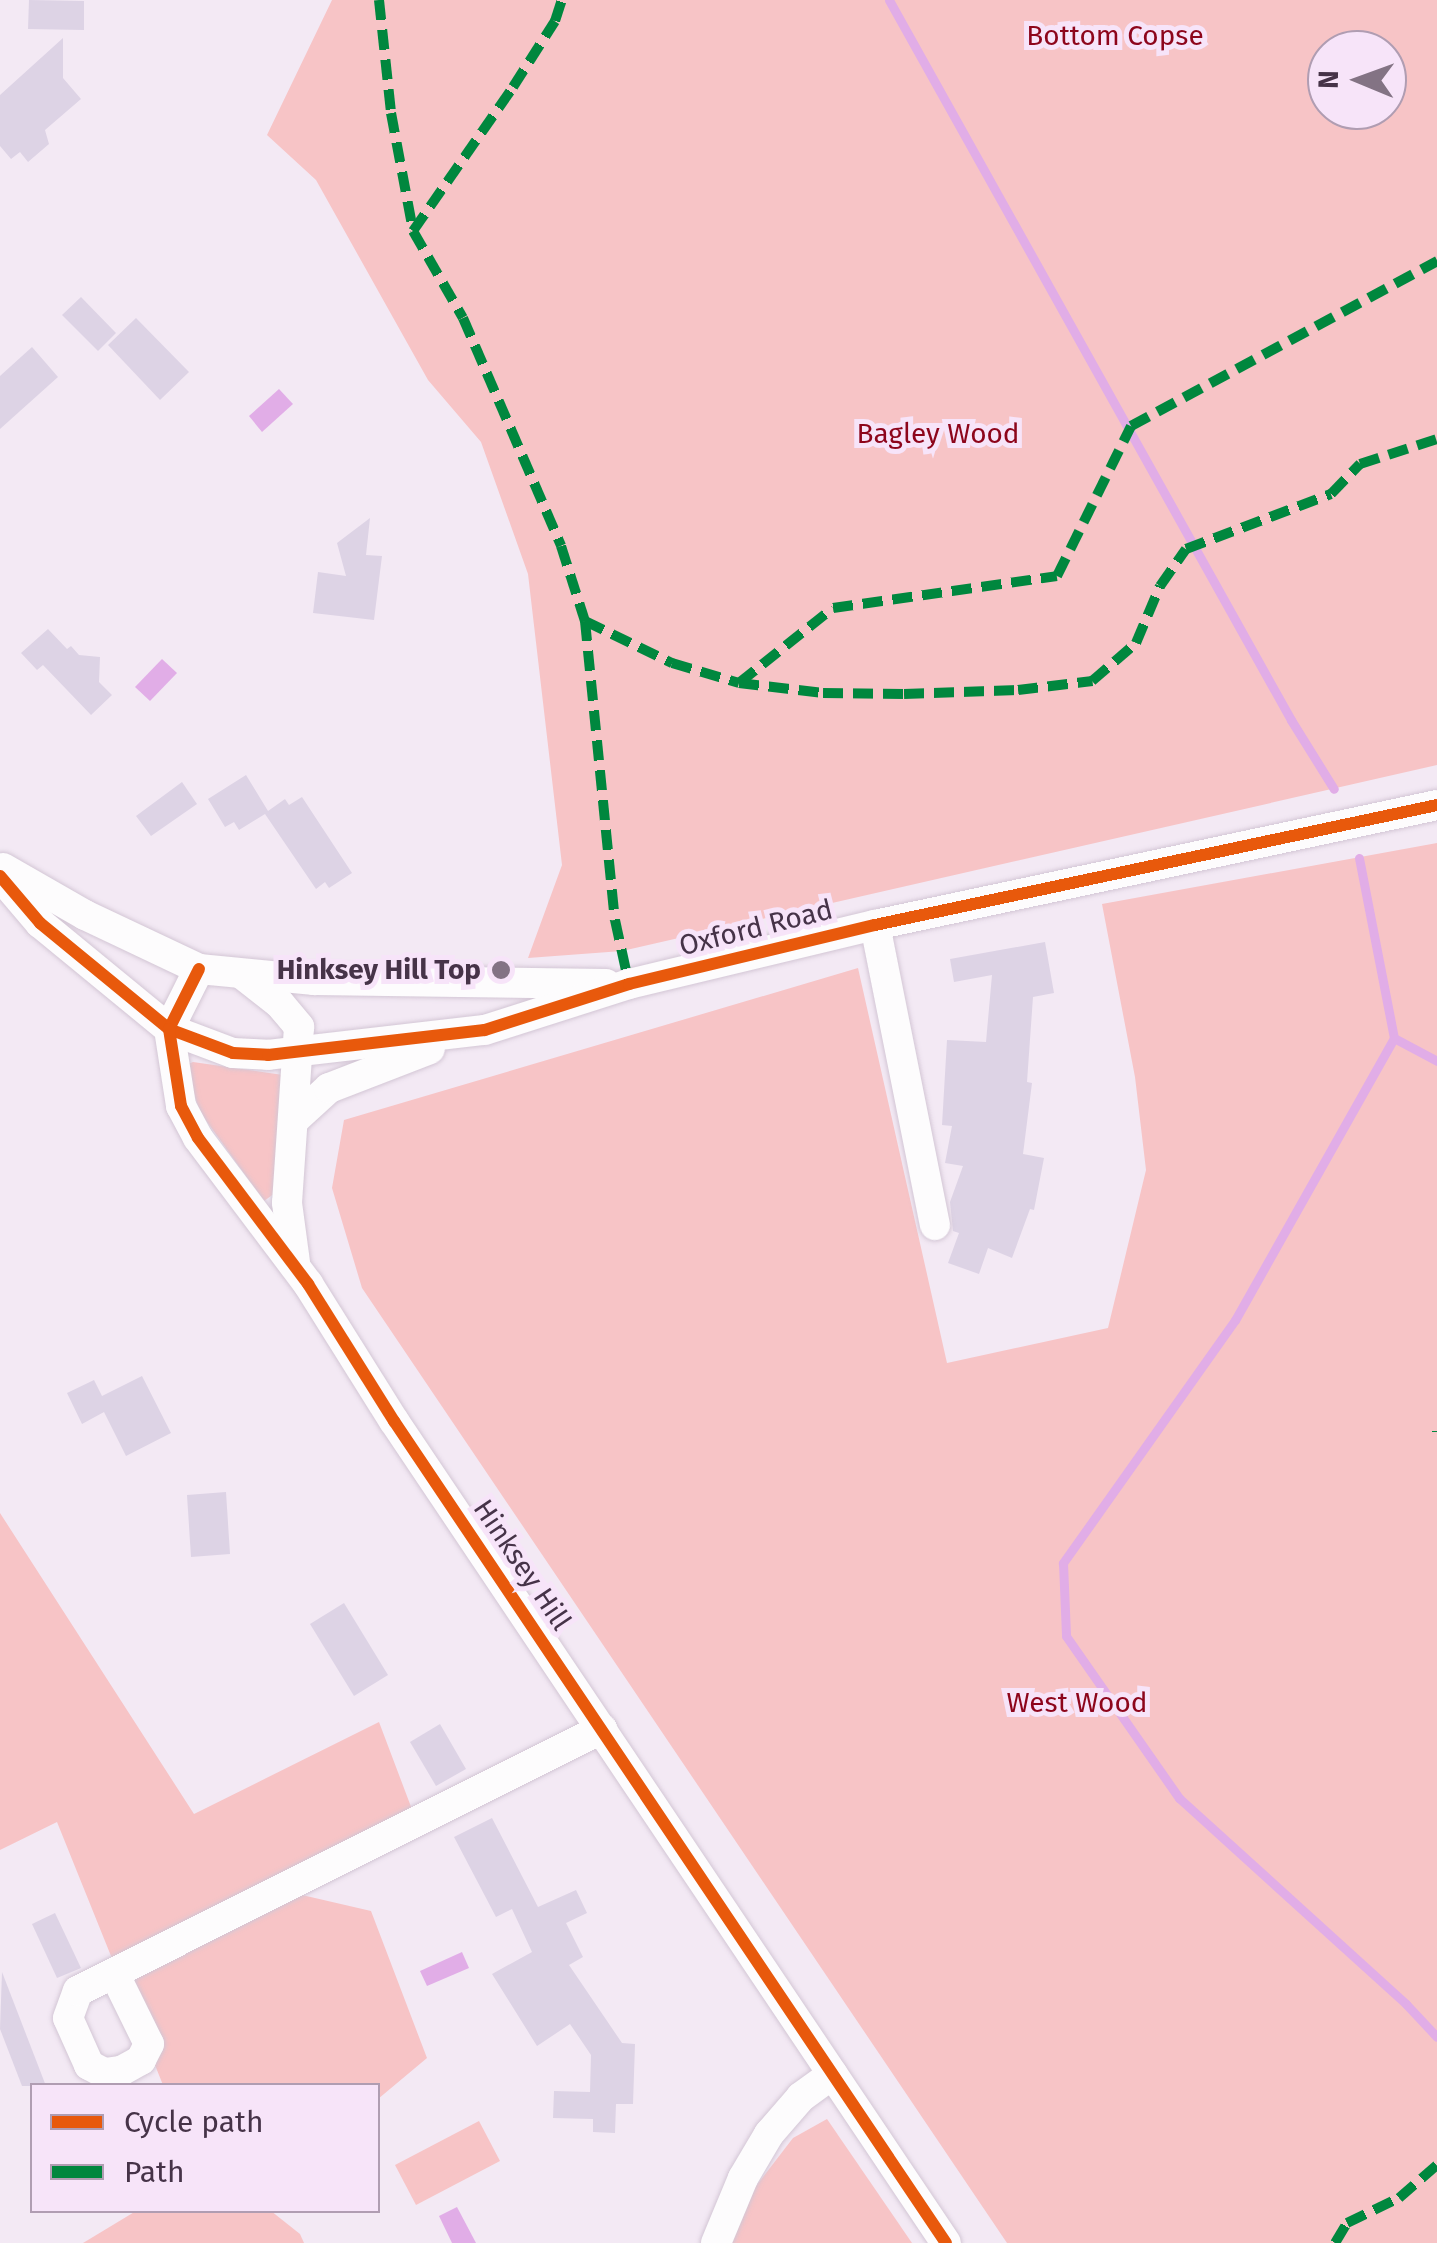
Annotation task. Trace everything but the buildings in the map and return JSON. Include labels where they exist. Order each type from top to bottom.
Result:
[{"type":"street","name":"Oxford Road","points":[[292,1121],[328,1088],[485,1030],[630,984],[876,925],[1437,805]]},
{"type":"street","name":"Oxford Road","points":[[0,867],[86,916],[199,969],[243,975],[466,984],[630,984]]},
{"type":"street","name":"Oxford Road","points":[[0,876],[40,923],[104,980],[168,1029],[233,1052],[299,1053],[485,1030]]},
{"type":"street","points":[[876,925],[935,1225]]},
{"type":"street","points":[[168,1029],[199,969]]},
{"type":"street","points":[[243,975],[280,1004],[299,1027],[299,1053]]},
{"type":"street","name":"Hinksey Hill","points":[[168,1029],[174,1082],[181,1106],[198,1138],[295,1265],[946,2243]]},
{"type":"street","name":"Hinksey Hill","points":[[295,1265],[287,1203],[299,1053]]},
{"type":"street","points":[[114,1973],[602,1729]]},
{"type":"street","points":[[716,2243],[743,2178],[769,2134],[801,2096],[834,2074]]},
{"type":"green space","name":"Bagley Wood","points":[[332,0],[1437,0],[1437,765],[622,951],[528,958],[562,865],[528,574],[481,442],[428,380],[316,180],[267,135]]},
{"type":"green space","name":"West Wood","points":[[1437,843],[1437,2243],[1007,2243],[362,1288],[332,1188],[344,1120],[858,968],[947,1363],[1108,1328],[1146,1170],[1135,1077],[1102,904]]},
{"type":"green space","points":[[188,1064],[283,1075],[275,1193],[264,1201],[200,1112],[190,1081]]},
{"type":"green space","points":[[0,1513],[194,1814],[379,1722],[413,1812],[302,1895],[371,1911],[427,2058],[380,2097],[380,2083],[162,2083],[57,1822],[0,1850]]},
{"type":"green space","points":[[827,2119],[912,2243],[730,2243],[746,2199],[793,2138]]},
{"type":"green space","points":[[479,2121],[500,2161],[416,2205],[395,2165]]},
{"type":"green space","points":[[133,2213],[274,2213],[300,2234],[304,2243],[83,2243]]},
{"type":"shaded area","points":[[279,389],[293,404],[262,432],[249,416]]},
{"type":"shaded area","points":[[162,659],[177,673],[150,701],[135,687]]},
{"type":"shaded area","points":[[462,1952],[469,1968],[427,1986],[420,1971]]},
{"type":"shaded area","points":[[457,2207],[476,2243],[452,2243],[439,2216]]},
{"type":"waterway","points":[[889,0],[1291,720],[1334,789]]},
{"type":"waterway","points":[[1359,858],[1394,1038],[1437,1061]]},
{"type":"waterway","points":[[1394,1038],[1235,1320],[1063,1563],[1066,1636],[1179,1798],[1406,2004],[1437,2037]]},
{"type":"marked path","points":[[379,0],[391,113],[413,231],[463,318],[561,546],[585,621],[615,920],[629,984]]},
{"type":"marked path","points":[[413,231],[513,87],[555,21],[562,0]]},
{"type":"marked path","points":[[739,683],[833,608],[1057,576],[1131,426],[1437,261]]},
{"type":"marked path","points":[[585,621],[672,663],[739,683],[823,693],[1018,690],[1092,681],[1136,643],[1160,586],[1186,549],[1331,494],[1360,464],[1437,439]]},
{"type":"marked path","points":[[1335,2243],[1347,2223],[1399,2198],[1437,2165]]},
{"type":"cycle path","points":[[0,876],[40,923],[169,1029],[233,1053],[268,1055],[485,1030],[629,984],[875,925],[1437,805]]},
{"type":"cycle path","points":[[199,969],[169,1029],[181,1106],[198,1138],[308,1284],[394,1421],[946,2243]]},
{"type":"place","name":"Hinksey Hill Top","points":[[501,970]]},
{"type":"park label","name":"Bottom Copse","points":[[1115,36]]}]
